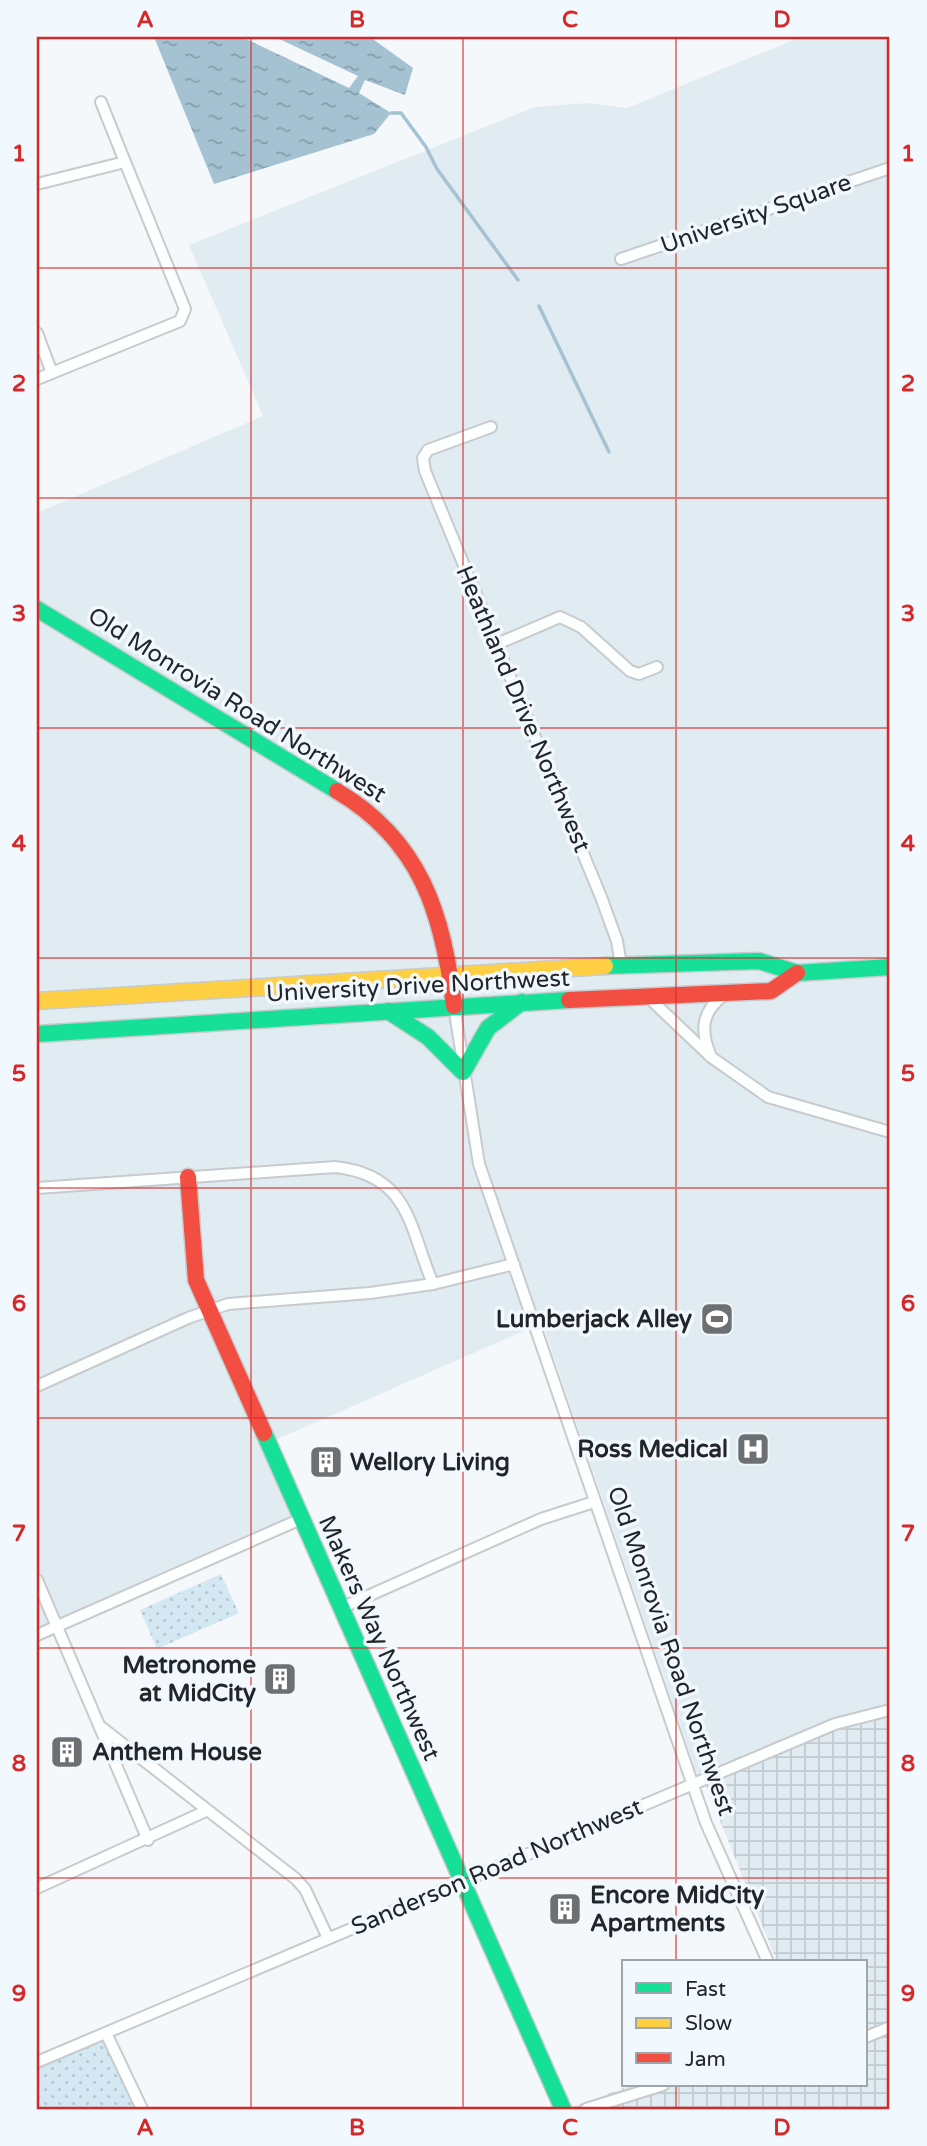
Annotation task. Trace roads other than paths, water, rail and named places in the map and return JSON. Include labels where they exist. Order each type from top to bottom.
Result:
[{"type":"main road","name":"Old Monrovia Road Northwest","points":[[37,609],[366,808],[414,859],[441,920],[454,1006]]},
{"type":"main road","name":"University Drive Northwest","points":[[37,1001],[451,973],[621,965],[759,961],[797,972],[890,967]]},
{"type":"main road","name":"University Drive Northwest","points":[[37,1034],[387,1010],[771,990],[797,972]]},
{"type":"main road","points":[[387,1010],[428,1037],[463,1072],[488,1028],[523,1002]]},
{"type":"main road","name":"Makers Way Northwest","points":[[188,1177],[196,1280],[563,2109]]},
{"type":"street","points":[[37,379],[180,321],[185,309],[101,102]]},
{"type":"street","points":[[37,184],[125,162]]},
{"type":"street","name":"University Square","points":[[621,259],[890,168]]},
{"type":"street","points":[[37,333],[52,373]]},
{"type":"street","name":"Heathland Drive Northwest","points":[[491,427],[428,450],[423,458],[425,471],[601,897],[617,941],[621,965]]},
{"type":"street","points":[[497,644],[560,618],[581,627],[630,671],[639,674],[657,667]]},
{"type":"street","points":[[712,1057],[703,1033],[705,1018],[716,1002],[728,992]]},
{"type":"street","points":[[648,997],[712,1057],[768,1097],[890,1132]]},
{"type":"street","name":"Old Monrovia Road Northwest","points":[[454,1006],[479,1164],[706,1823],[767,1960]]},
{"type":"street","points":[[37,1188],[335,1167],[376,1177],[395,1192],[407,1213],[433,1284]]},
{"type":"street","points":[[37,1386],[228,1304],[370,1293],[433,1284],[514,1264]]},
{"type":"street","points":[[341,1608],[541,1519],[594,1502]]},
{"type":"street","points":[[37,1634],[301,1519]]},
{"type":"street","points":[[37,1580],[148,1840]]},
{"type":"street","name":"Sanderson Road Northwest","points":[[37,2062],[835,1724],[890,1710]]},
{"type":"street","points":[[101,1727],[296,1879],[305,1888],[328,1938]]},
{"type":"street","points":[[37,1888],[148,1840],[206,1811]]},
{"type":"street","points":[[867,2037],[890,2027]]},
{"type":"street","points":[[106,2033],[142,2109]]},
{"type":"street","points":[[586,2109],[660,2086]]},
{"type":"water","points":[[154,37],[242,37],[349,88],[358,76],[275,37],[370,37],[413,68],[405,95],[365,80],[359,93],[391,113],[374,134],[214,184]]},
{"type":"waterway","points":[[391,113],[401,113],[426,147],[437,169],[518,280]]},
{"type":"waterway","points":[[539,306],[609,452]]},
{"type":"place","name":"Lumberjack Alley","points":[[717,1319]]},
{"type":"place","name":"Ross Medical","points":[[753,1449]]},
{"type":"place","name":"Wellory Living","points":[[326,1462]]},
{"type":"place","name":"Metronome at MidCity","points":[[280,1679]]},
{"type":"place","name":"Anthem House","points":[[67,1752]]},
{"type":"place","name":"Encore MidCity Apartments","points":[[565,1909]]}]
